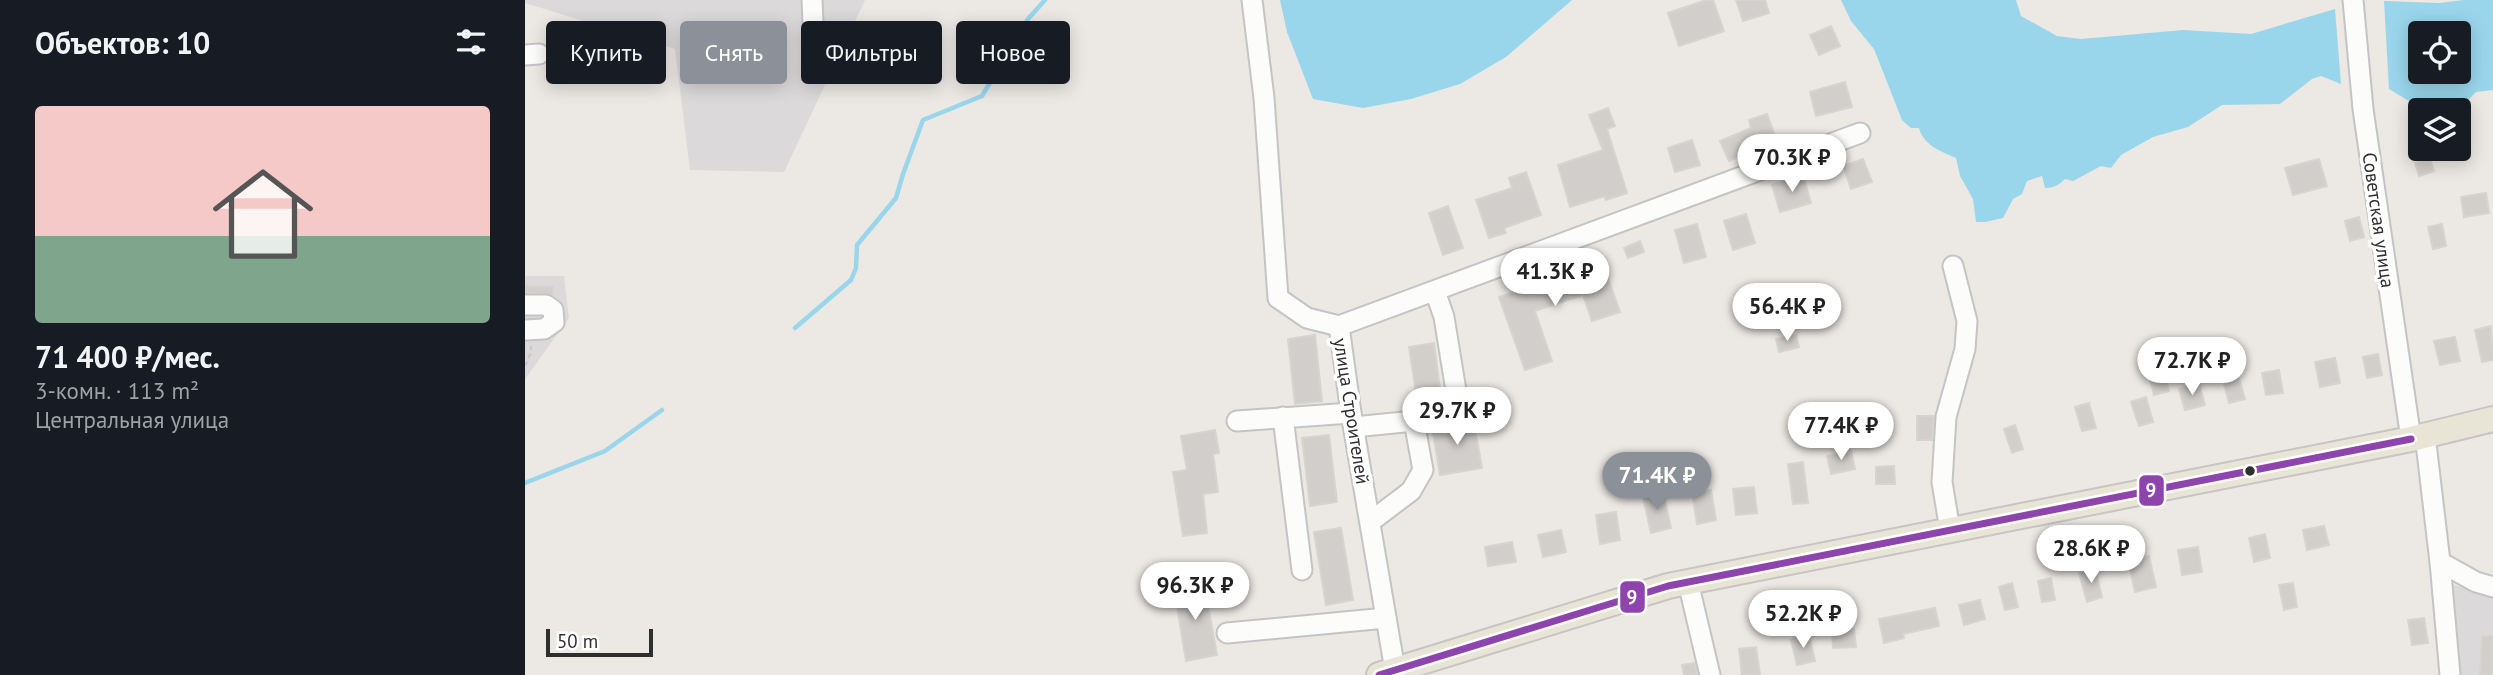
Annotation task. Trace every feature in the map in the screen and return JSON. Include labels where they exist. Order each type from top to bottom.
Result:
[{"type":"main road","points":[[1387,673],[1668,586],[2418,437],[2493,419]]},
{"type":"street","points":[[812,0],[813,21]]},
{"type":"street","points":[[1252,0],[1264,98],[1278,298],[1307,318],[1339,327]]},
{"type":"street","name":"Советская улица","points":[[2353,0],[2363,109],[2440,562],[2450,675]]},
{"type":"street","name":"улица Строителей","points":[[1387,673],[1386,618],[1339,327],[1860,133]]},
{"type":"street","points":[[1950,530],[1942,482],[1946,417],[1965,349],[1967,321],[1953,266]]},
{"type":"street","points":[[1237,421],[1283,418],[1414,421],[1458,403],[1444,317],[1435,291]]},
{"type":"street","points":[[525,304],[546,305],[553,310],[554,321],[544,329],[528,330]]},
{"type":"street","points":[[1283,418],[1302,570]]},
{"type":"street","points":[[1370,522],[1411,491],[1423,470],[1414,421]]},
{"type":"street","points":[[2440,562],[2476,582],[2493,587]]},
{"type":"street","points":[[1688,582],[1710,675]]},
{"type":"street","points":[[1227,633],[1386,618]]},
{"type":"path","points":[[525,366],[531,352],[528,330]]},
{"type":"shaded area","points":[[525,0],[865,0],[855,21],[801,21],[801,84],[825,84],[784,172],[690,170],[675,49],[666,46],[666,21],[584,21],[525,3]]},
{"type":"shaded area","points":[[525,276],[564,276],[569,318],[525,379]]},
{"type":"shaded area","points":[[2450,584],[2493,596],[2493,675],[2451,675]]},
{"type":"water","points":[[1280,0],[1572,0],[1506,57],[1460,84],[1411,99],[1363,108],[1313,99],[1287,32]]},
{"type":"water","points":[[1841,0],[2016,0],[2021,16],[2057,36],[2081,39],[2183,30],[2251,34],[2335,9],[2341,84],[2321,76],[2312,79],[2280,104],[2222,105],[2188,127],[2153,137],[2121,155],[2111,168],[2101,166],[2073,181],[2065,179],[2045,188],[2042,176],[2027,181],[2022,194],[2013,199],[2003,218],[1976,222],[1973,199],[1960,176],[1956,158],[1934,147],[1921,134],[1919,128],[1911,128],[1902,120],[1874,49],[1851,21]]},
{"type":"water","points":[[2493,0],[2493,90],[2476,92],[2470,98],[2408,98],[2408,100],[2389,89],[2384,1],[2439,3]]},
{"type":"building","points":[[1713,0],[1724,31],[1679,46],[1668,13]]},
{"type":"building","points":[[1736,0],[1765,0],[1769,13],[1743,21]]},
{"type":"building","points":[[1831,26],[1840,46],[1819,55],[1810,35]]},
{"type":"building","points":[[1845,82],[1852,107],[1816,116],[1810,92]]},
{"type":"building","points":[[1608,108],[1615,126],[1607,129],[1627,193],[1606,200],[1605,196],[1570,207],[1558,165],[1603,150],[1589,115]]},
{"type":"building","points":[[1767,114],[1774,133],[1742,143],[1746,154],[1729,161],[1720,141],[1751,128],[1749,120]]},
{"type":"building","points":[[1692,140],[1700,165],[1675,172],[1668,148]]},
{"type":"building","points":[[1863,159],[1872,182],[1851,189],[1843,166]]},
{"type":"building","points":[[2319,159],[2327,186],[2293,195],[2285,168]]},
{"type":"building","points":[[2431,161],[2434,171],[2419,176],[2415,163]]},
{"type":"building","points":[[1526,172],[1541,215],[1504,228],[1506,233],[1489,238],[1476,200],[1512,188],[1509,178]]},
{"type":"building","points":[[1803,175],[1811,203],[1780,212],[1772,185]]},
{"type":"building","points":[[2486,193],[2489,213],[2464,217],[2461,197]]},
{"type":"building","points":[[1448,206],[1463,248],[1443,255],[1429,213]]},
{"type":"building","points":[[1746,214],[1755,243],[1733,250],[1724,221]]},
{"type":"building","points":[[2359,217],[2364,237],[2350,241],[2345,221]]},
{"type":"building","points":[[1697,224],[1706,257],[1684,263],[1675,230]]},
{"type":"building","points":[[2442,224],[2446,246],[2433,249],[2428,227]]},
{"type":"building","points":[[1640,241],[1644,252],[1628,258],[1624,248]]},
{"type":"building","points":[[1602,261],[1620,312],[1592,321],[1583,295],[1535,311],[1552,361],[1525,370],[1499,297]]},
{"type":"building","points":[[525,286],[553,286],[553,295],[525,293]]},
{"type":"building","points":[[2491,326],[2493,360],[2482,362],[2475,330]]},
{"type":"building","points":[[1315,335],[1322,401],[1295,404],[1288,339]]},
{"type":"building","points":[[1796,335],[1799,347],[1779,352],[1776,339]]},
{"type":"building","points":[[2455,337],[2460,361],[2440,365],[2434,341]]},
{"type":"building","points":[[1434,343],[1441,397],[1418,406],[1409,347]]},
{"type":"building","points":[[2378,354],[2382,375],[2367,378],[2363,357]]},
{"type":"building","points":[[2335,358],[2340,383],[2320,387],[2315,362]]},
{"type":"building","points":[[2163,366],[2169,391],[2154,395],[2148,370]]},
{"type":"building","points":[[2279,370],[2283,393],[2266,395],[2262,373]]},
{"type":"building","points":[[2239,379],[2245,399],[2229,403],[2224,384]]},
{"type":"building","points":[[2199,384],[2205,405],[2185,410],[2179,389]]},
{"type":"building","points":[[2146,397],[2153,422],[2139,426],[2131,402]]},
{"type":"building","points":[[2089,403],[2096,428],[2082,431],[2075,407]]},
{"type":"building","points":[[1917,416],[1934,416],[1932,440],[1917,440]]},
{"type":"building","points":[[1473,418],[1482,468],[1440,475],[1432,427]]},
{"type":"building","points":[[2015,425],[2023,449],[2012,453],[2004,429]]},
{"type":"building","points":[[1215,430],[1219,453],[1213,454],[1218,492],[1203,494],[1207,533],[1183,536],[1173,472],[1187,470],[1181,436]]},
{"type":"building","points":[[1329,435],[1337,502],[1310,506],[1302,438]]},
{"type":"building","points":[[1851,451],[1855,469],[1831,474],[1827,456]]},
{"type":"building","points":[[1803,462],[1808,503],[1793,504],[1788,464]]},
{"type":"building","points":[[1894,466],[1895,484],[1876,484],[1876,467]]},
{"type":"building","points":[[1754,487],[1757,513],[1736,515],[1733,489]]},
{"type":"building","points":[[1711,490],[1716,520],[1697,524],[1692,493]]},
{"type":"building","points":[[1663,492],[1671,528],[1651,533],[1643,497]]},
{"type":"building","points":[[1616,512],[1620,540],[1600,544],[1596,515]]},
{"type":"building","points":[[2324,526],[2329,545],[2307,550],[2303,530]]},
{"type":"building","points":[[1341,528],[1353,600],[1326,605],[1314,532]]},
{"type":"building","points":[[1561,530],[1566,552],[1543,557],[1538,535]]},
{"type":"building","points":[[2265,534],[2270,558],[2254,562],[2249,538]]},
{"type":"building","points":[[1512,542],[1516,562],[1488,566],[1485,547]]},
{"type":"building","points":[[2198,547],[2202,572],[2182,575],[2178,550]]},
{"type":"building","points":[[2149,556],[2156,587],[2135,592],[2128,561]]},
{"type":"building","points":[[2095,569],[2102,597],[2087,602],[2079,573]]},
{"type":"building","points":[[2051,578],[2055,600],[2042,602],[2038,581]]},
{"type":"building","points":[[1204,583],[1217,655],[1186,661],[1174,588]]},
{"type":"building","points":[[2012,583],[2018,607],[2005,610],[1999,587]]},
{"type":"building","points":[[2293,583],[2297,607],[2284,610],[2279,585]]},
{"type":"building","points":[[1980,600],[1985,619],[1964,625],[1959,605]]},
{"type":"building","points":[[1935,608],[1939,626],[1903,634],[1904,638],[1884,643],[1879,619]]},
{"type":"building","points":[[2424,618],[2428,643],[2412,645],[2408,620]]},
{"type":"building","points":[[1854,629],[1856,647],[1833,648],[1832,630]]},
{"type":"building","points":[[1809,635],[1815,661],[1797,665],[1791,640]]},
{"type":"building","points":[[2482,636],[2493,636],[2493,675],[2480,675]]},
{"type":"building","points":[[1756,647],[1760,675],[1742,675],[1739,649]]},
{"type":"building","points":[[1695,663],[1697,675],[1684,675],[1682,665]]},
{"type":"waterway","points":[[795,328],[851,280],[856,268],[857,245],[896,198],[923,120],[982,96],[1028,19],[1045,0]]},
{"type":"waterway","points":[[525,483],[605,451],[662,410]]},
{"type":"transit line","name":"9","points":[[1379,675],[1668,586],[2411,439]]}]
